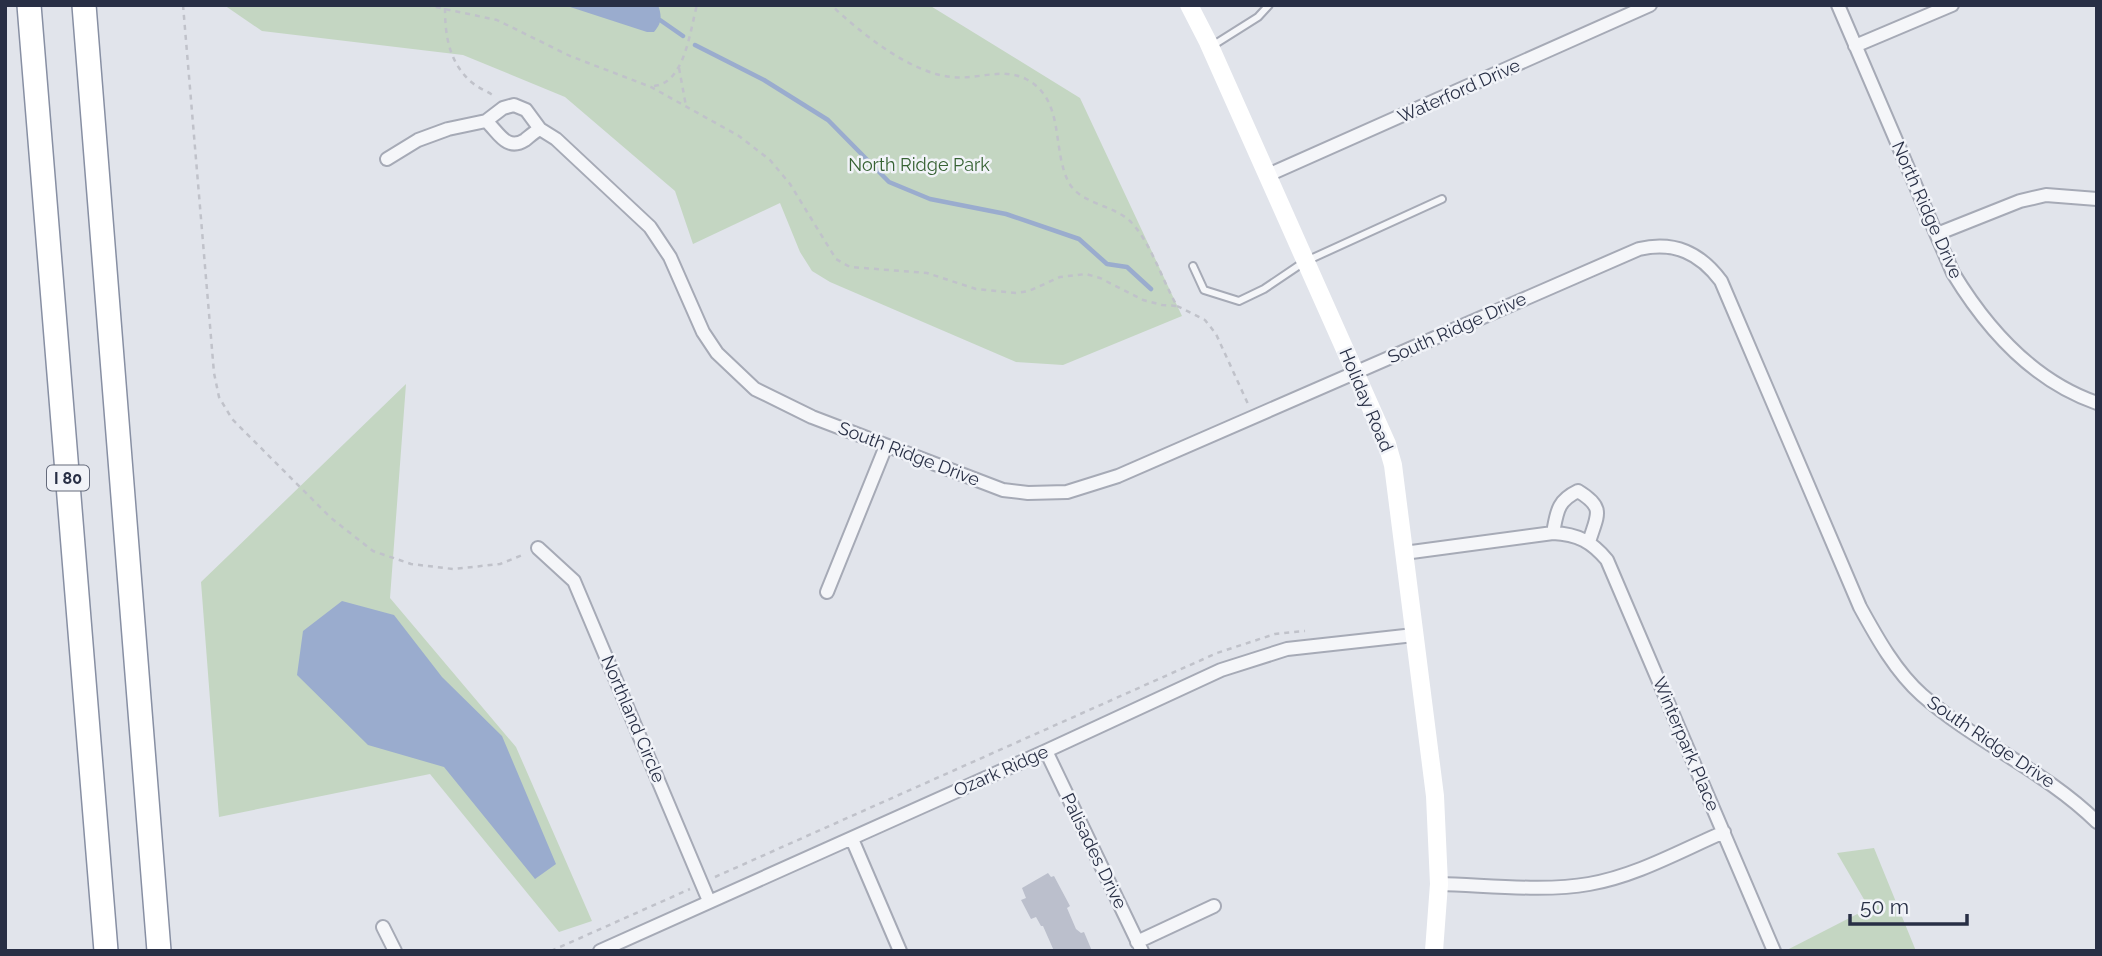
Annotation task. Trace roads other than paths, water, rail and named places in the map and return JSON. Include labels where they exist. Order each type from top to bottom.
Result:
[{"type":"highway","name":"I 80","points":[[29,5],[106,951]]},
{"type":"highway","points":[[84,5],[159,951]]},
{"type":"street","name":"Holiday Road","points":[[1189,5],[1387,444],[1393,465],[1435,796],[1439,884],[1434,951]]},
{"type":"street","name":"Waterford Drive","points":[[1268,176],[1650,5]]},
{"type":"street","name":"North Ridge Drive","points":[[1838,5],[1953,272],[1967,296],[2014,353],[2072,392],[2097,403]]},
{"type":"street","points":[[1855,46],[1952,5]]},
{"type":"street","name":"South Ridge Drive","points":[[486,121],[508,106],[526,110],[540,129],[556,139],[650,226],[670,257],[703,332],[717,353],[740,377],[771,398],[886,446],[1003,490],[1028,493],[1067,492],[1118,476],[1639,249],[1666,246],[1696,255],[1721,281],[1860,607],[1895,664],[1920,693],[1954,720],[2047,780],[2078,803],[2097,822]]},
{"type":"street","points":[[387,159],[418,140],[448,129],[486,121],[499,137],[510,144],[522,142],[540,129]]},
{"type":"street","points":[[1937,234],[2020,201],[2046,195],[2097,199]]},
{"type":"street","points":[[827,592],[886,446]]},
{"type":"street","points":[[1404,553],[1553,533],[1568,534],[1589,542],[1598,512],[1593,500],[1578,491],[1566,497],[1558,509],[1553,533]]},
{"type":"street","name":"Winterpark Place","points":[[1589,542],[1607,561],[1774,951]]},
{"type":"street","name":"Northland Circle","points":[[538,548],[574,581],[709,901]]},
{"type":"street","name":"Ozark Ridge","points":[[600,951],[1222,670],[1287,649],[1414,635]]},
{"type":"street","name":"Palisades Drive","points":[[1046,751],[1140,946]]},
{"type":"street","points":[[1439,884],[1563,887],[1589,884],[1632,871],[1724,832]]},
{"type":"street","points":[[852,839],[900,951]]},
{"type":"street","points":[[1140,946],[1214,906]]},
{"type":"street","points":[[383,928],[395,951]]},
{"type":"lane","points":[[1210,47],[1258,16],[1269,5]]},
{"type":"lane","points":[[1193,266],[1204,290],[1239,300],[1264,289],[1304,262],[1442,199]]},
{"type":"water","points":[[564,5],[658,5],[659,26],[654,32],[647,32]]},
{"type":"water","points":[[342,601],[394,615],[442,677],[502,736],[556,864],[535,879],[444,767],[368,745],[297,675],[303,631]]},
{"type":"waterway","points":[[660,20],[683,36]]},
{"type":"waterway","points":[[695,45],[764,80],[828,120],[889,182],[930,199],[1006,214],[1079,239],[1107,264],[1127,267],[1151,289]]},
{"type":"park label","name":"North Ridge Park","points":[[919,165]]}]
